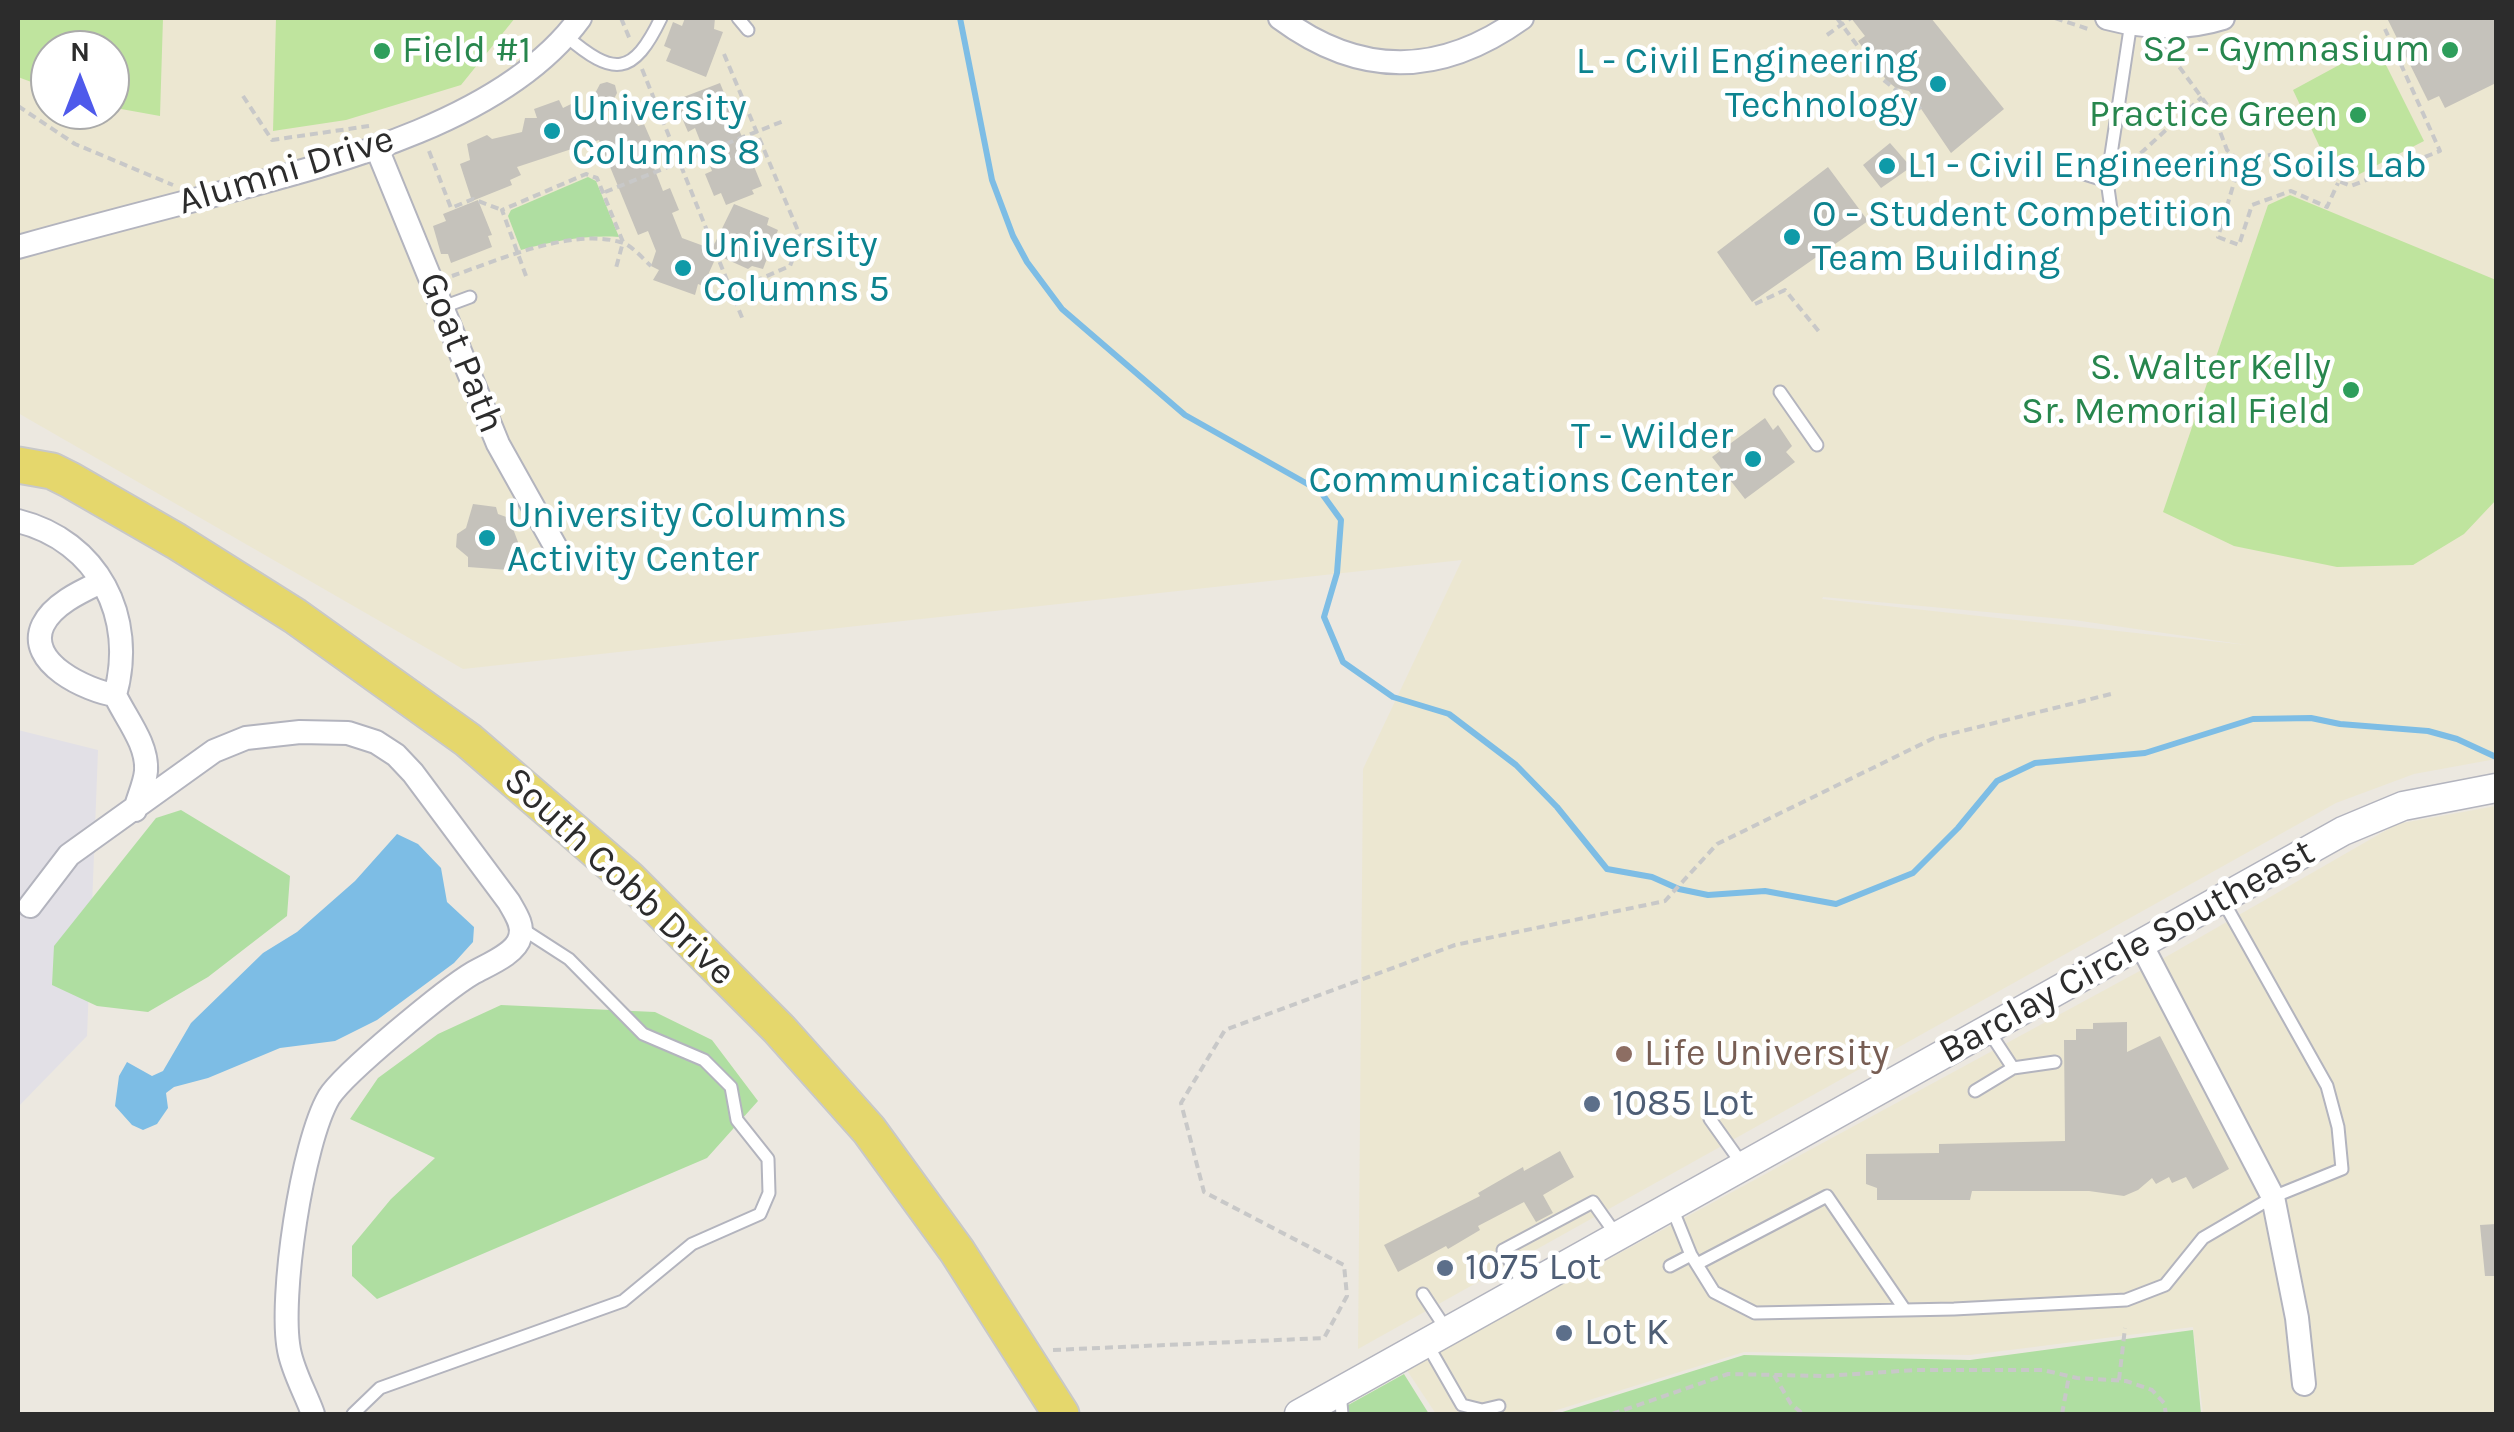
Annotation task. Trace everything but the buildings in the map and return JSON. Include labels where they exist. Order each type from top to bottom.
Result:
[{"type":"main road","name":"South Cobb Drive","points":[[18,440],[36,449],[34,468],[234,576],[411,696],[522,785],[628,879],[779,1028],[858,1117],[936,1221],[1062,1414]]},
{"type":"street","points":[[1280,18],[1329,48],[1370,60],[1412,63],[1464,51],[1488,41],[1522,18]]},
{"type":"street","points":[[2098,24],[2131,20],[2182,25],[2223,18]]},
{"type":"street","name":"Alumni Drive","points":[[18,247],[312,170],[387,142],[492,96],[520,79],[573,27]]},
{"type":"street","name":"Goat Path","points":[[387,142],[433,283],[506,462],[559,553]]},
{"type":"street","points":[[18,521],[66,541],[115,604],[123,653],[115,694],[138,738],[146,772],[134,810]]},
{"type":"street","points":[[101,582],[72,596],[44,624],[42,636],[51,664],[70,680],[98,692],[115,694]]},
{"type":"street","points":[[24,910],[69,855],[214,751],[246,738],[300,732],[348,733],[376,742],[396,755],[509,902],[520,928],[520,939],[513,949],[466,977],[370,1057],[331,1094],[320,1115],[305,1164],[288,1284],[290,1355],[307,1412]]},
{"type":"street","name":"Barclay Circle Southeast","points":[[1300,1414],[1341,1403],[1438,1338],[2222,899],[2422,800],[2496,788]]},
{"type":"street","points":[[2141,944],[2273,1196],[2298,1318],[2304,1384]]},
{"type":"lane","points":[[573,27],[600,62],[639,63],[660,18]]},
{"type":"lane","points":[[738,18],[748,30]]},
{"type":"lane","points":[[2112,216],[2107,181],[2131,20]]},
{"type":"lane","points":[[2075,171],[2107,181]]},
{"type":"lane","points":[[443,307],[470,297]]},
{"type":"lane","points":[[1780,392],[1816,446]]},
{"type":"lane","points":[[1672,1208],[1694,1260],[1714,1292],[1755,1313],[2126,1300],[2165,1285],[2203,1238],[2273,1196],[2342,1170],[2338,1127],[2327,1086],[2222,899]]},
{"type":"lane","points":[[352,1414],[380,1388],[624,1301],[692,1244],[760,1214],[769,1193],[768,1159],[737,1120],[731,1087],[718,1072],[704,1060],[643,1034],[568,958],[520,928]]},
{"type":"lane","points":[[1988,1030],[2012,1068]]},
{"type":"lane","points":[[1974,1092],[2012,1068],[2054,1062]]},
{"type":"lane","points":[[1710,1119],[1744,1167]]},
{"type":"lane","points":[[1670,1266],[1694,1260],[1827,1196],[1905,1310]]},
{"type":"lane","points":[[1527,1289],[1502,1250],[1593,1202],[1618,1238]]},
{"type":"lane","points":[[1423,1294],[1462,1404],[1475,1410],[1499,1406]]},
{"type":"path","points":[[621,18],[743,320]]},
{"type":"path","points":[[1837,18],[1881,78],[1922,110]]},
{"type":"path","points":[[1826,35],[1851,18]]},
{"type":"path","points":[[2055,18],[2098,24]]},
{"type":"path","points":[[2240,162],[2274,154],[2351,186],[2440,151],[2385,29]]},
{"type":"path","points":[[2162,43],[2214,113],[2227,150],[2240,162]]},
{"type":"path","points":[[724,54],[801,238],[790,266],[732,291]]},
{"type":"path","points":[[632,75],[639,63]]},
{"type":"path","points":[[243,96],[272,140],[387,124],[387,142]]},
{"type":"path","points":[[2121,178],[2130,163],[2202,97]]},
{"type":"path","points":[[18,106],[75,144],[203,198]]},
{"type":"path","points":[[604,192],[786,120]]},
{"type":"path","points":[[421,128],[451,208],[473,200],[502,210],[586,174],[597,178],[623,242],[651,266]]},
{"type":"path","points":[[2240,162],[2218,237],[2238,245],[2252,205],[2291,191],[2328,207],[2339,181]]},
{"type":"path","points":[[502,210],[526,276]]},
{"type":"path","points":[[433,283],[518,253],[579,240],[623,242]]},
{"type":"path","points":[[616,268],[623,242]]},
{"type":"path","points":[[1780,283],[1821,334]]},
{"type":"path","points":[[1755,304],[1785,290]]},
{"type":"path","points":[[1023,1351],[1324,1338],[1347,1296],[1344,1265],[1204,1192],[1180,1103],[1225,1030],[1455,946],[1665,900],[1717,844],[1934,738],[2111,694]]},
{"type":"path","points":[[2119,1380],[2125,1328]]},
{"type":"path","points":[[1612,1414],[1728,1374],[1825,1376],[1916,1370],[2043,1370],[2119,1380],[2152,1390],[2164,1402],[2166,1414]]},
{"type":"path","points":[[1774,1375],[1790,1404],[1803,1414]]},
{"type":"path","points":[[2062,1414],[2069,1376]]},
{"type":"shaded area","points":[[18,18],[2496,18],[2496,759],[2414,774],[2336,803],[1358,1349],[1363,769],[1462,560],[463,669],[18,413]],"holes":[[[1823,597],[2074,620],[2247,645],[1822,599]]]},
{"type":"shaded area","points":[[18,730],[98,750],[87,1036],[18,1107]]},
{"type":"shaded area","name":"Life University","points":[[2496,806],[2496,1414],[2203,1414],[2193,1327],[1970,1355],[1744,1352],[1544,1414],[1436,1414],[1406,1369],[2171,954],[2397,824]]},
{"type":"green space","points":[[18,18],[163,18],[160,116],[130,111],[130,30],[30,30],[30,82],[18,77]]},
{"type":"green space","name":"Field #1","points":[[276,18],[515,18],[461,85],[346,120],[273,131]]},
{"type":"green space","name":"Practice Green","points":[[2376,45],[2424,141],[2348,180],[2333,175],[2293,90]]},
{"type":"green space","points":[[588,177],[596,181],[619,237],[570,239],[521,250],[508,216],[511,210]]},
{"type":"green space","name":"S. Walter Kelly Sr. Memorial Field","points":[[2290,195],[2496,280],[2496,500],[2464,534],[2413,565],[2337,567],[2234,546],[2163,512],[2268,205]]},
{"type":"green space","points":[[181,810],[290,876],[287,916],[208,977],[148,1012],[97,1006],[52,985],[54,946],[156,818]]},
{"type":"green space","points":[[501,1005],[655,1012],[712,1040],[758,1101],[707,1158],[377,1299],[352,1276],[352,1246],[391,1199],[435,1158],[350,1119],[378,1078],[438,1034]]},
{"type":"green space","points":[[2193,1330],[2201,1414],[1556,1414],[1744,1355],[1970,1360]]},
{"type":"green space","points":[[1404,1374],[1429,1414],[1332,1414]]},
{"type":"water","points":[[397,834],[418,844],[441,868],[447,902],[474,927],[473,942],[454,963],[377,1020],[335,1041],[280,1048],[208,1078],[174,1087],[166,1093],[168,1108],[157,1124],[143,1130],[132,1125],[115,1106],[119,1076],[127,1062],[152,1076],[163,1071],[191,1023],[263,953],[297,932],[355,881]]},
{"type":"waterway","points":[[960,18],[992,180],[1027,262],[1062,309],[1185,415],[1320,491],[1341,520],[1337,573],[1324,617],[1343,662],[1393,697],[1449,714],[1516,765],[1557,807],[1607,869],[1652,877],[1679,889],[1708,895],[1765,891],[1836,904],[1913,873],[1997,781],[2035,763],[2145,753],[2253,719],[2311,718],[2428,731],[2496,757]]},
{"type":"place","name":"S2 - Gymnasium","points":[[2450,50]]},
{"type":"place","name":"Field #1","points":[[382,51]]},
{"type":"place","name":"L - Civil Engineering Technology","points":[[1938,84]]},
{"type":"place","name":"Practice Green","points":[[2358,115]]},
{"type":"place","name":"University Columns 8","points":[[552,131]]},
{"type":"place","name":"L1 - Civil Engineering Soils Lab","points":[[1887,166]]},
{"type":"place","name":"O - Student Competition Team Building","points":[[1792,237]]},
{"type":"place","name":"University Columns 5","points":[[683,268]]},
{"type":"place","name":"S. Walter Kelly Sr. Memorial Field","points":[[2351,390]]},
{"type":"place","name":"T - Wilder Communications Center","points":[[1753,459]]},
{"type":"place","name":"University Columns Activity Center","points":[[487,538]]},
{"type":"place","name":"Life University","points":[[1624,1054]]},
{"type":"place","name":"1085 Lot","points":[[1592,1104]]},
{"type":"place","name":"1075 Lot","points":[[1445,1268]]},
{"type":"place","name":"Lot K","points":[[1564,1333]]}]
